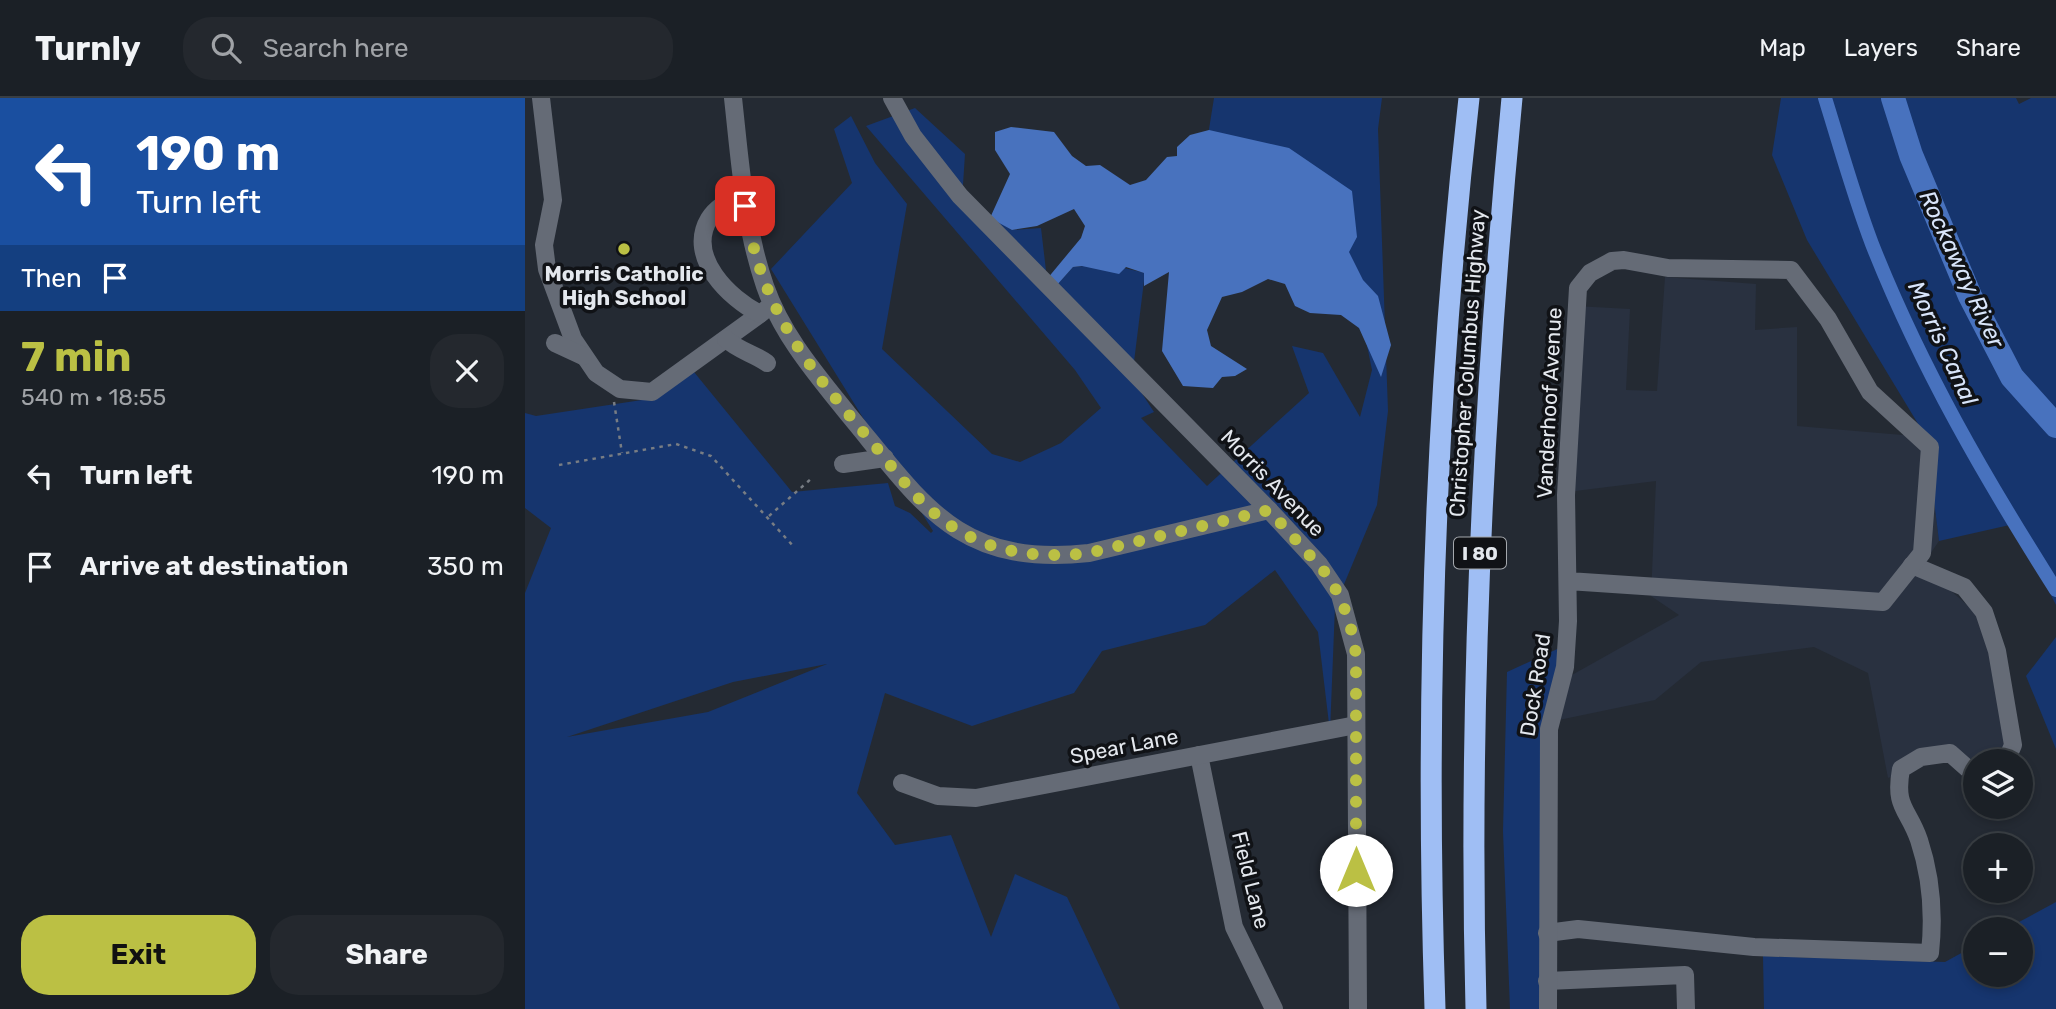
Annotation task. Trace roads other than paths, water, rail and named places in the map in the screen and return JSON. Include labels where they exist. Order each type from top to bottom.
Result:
[{"type":"highway","name":"Christopher Columbus Highway","points":[[1436,1009],[1433,805],[1439,503],[1454,272],[1469,98]]},
{"type":"highway","name":"Christopher Columbus Highway","points":[[1476,1009],[1474,792],[1478,596],[1491,331],[1512,98]]},
{"type":"street","points":[[541,98],[553,200],[544,245],[547,269],[573,339],[596,373],[620,389],[652,392],[767,309]]},
{"type":"street","points":[[733,98],[744,192],[767,309],[907,489],[945,522],[991,545],[1039,555],[1089,553],[1269,510]]},
{"type":"street","name":"Morris Avenue","points":[[892,98],[913,136],[960,196],[1269,510],[1319,564],[1340,595],[1356,654],[1358,1009]]},
{"type":"street","points":[[744,192],[722,205],[709,220],[703,238],[708,265],[733,298],[767,309]]},
{"type":"street","name":"Vanderhoof Avenue","points":[[1568,581],[1566,495],[1579,288],[1600,265],[1625,260],[1668,268],[1791,270],[1842,342],[1870,392],[1930,447],[1922,553],[1912,565]]},
{"type":"street","points":[[726,339],[739,351],[752,353],[767,363]]},
{"type":"street","points":[[555,343],[583,356]]},
{"type":"street","points":[[843,464],[885,458]]},
{"type":"street","points":[[1568,581],[1883,601],[1912,565],[1964,587],[1984,612],[1997,651],[2013,745],[2011,749]]},
{"type":"street","name":"Dock Road","points":[[1548,1009],[1549,729],[1566,667],[1568,581]]},
{"type":"street","name":"Spear Lane","points":[[902,783],[939,796],[976,798],[1356,725]]},
{"type":"street","points":[[1547,933],[1578,929],[1753,947],[1930,953],[1933,921],[1918,839],[1897,798],[1901,769],[1921,757],[1950,753],[1963,764]]},
{"type":"street","name":"Field Lane","points":[[1199,755],[1234,927],[1275,1009]]},
{"type":"street","points":[[1547,981],[1685,975],[1686,1009]]},
{"type":"waterway","name":"Morris Canal","points":[[1825,98],[1865,226],[1911,335],[1979,464],[2056,590]]},
{"type":"waterway","name":"Rockaway River","points":[[1893,98],[1911,155],[1970,296],[2012,377],[2056,426]]},
{"type":"place","name":"Morris Catholic High School","points":[[624,249]]}]
